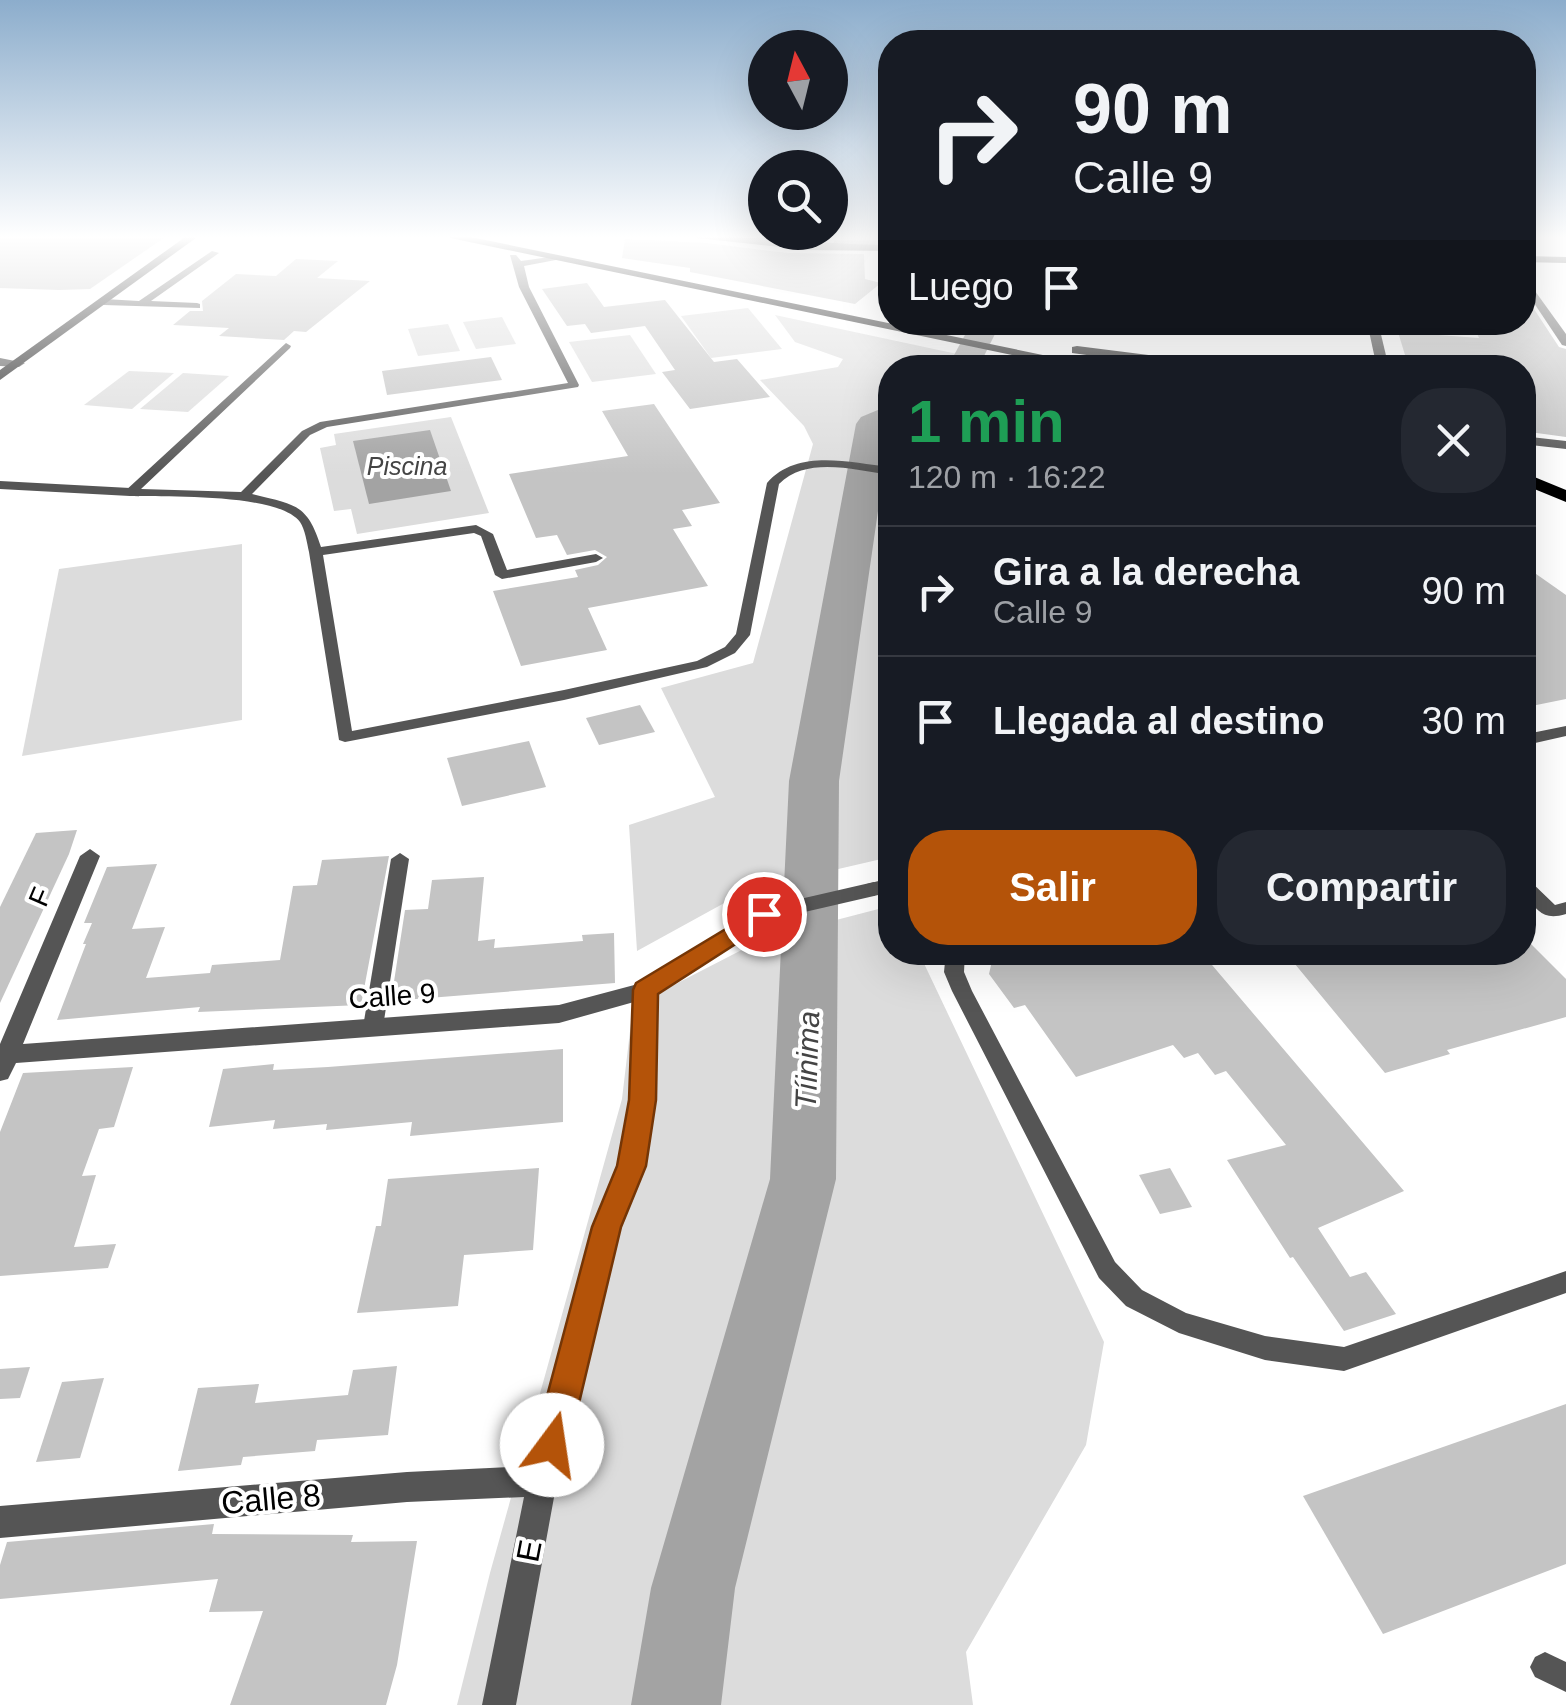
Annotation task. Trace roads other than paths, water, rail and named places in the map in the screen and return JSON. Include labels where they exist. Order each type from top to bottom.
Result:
[{"type":"main road","points":[[0,376],[86,315]]},
{"type":"main road","points":[[962,335],[1090,355]]},
{"type":"main road","points":[[975,335],[1056,355]]},
{"type":"main road","points":[[1536,483],[1566,497]]},
{"type":"main road","points":[[1536,498],[1566,511]]},
{"type":"street","points":[[1553,315],[1566,344]]},
{"type":"street","points":[[0,362],[19,363]]},
{"type":"street","points":[[1536,441],[1566,444]]},
{"type":"street","points":[[0,485],[130,492]]},
{"type":"street","points":[[1536,738],[1566,732]]},
{"type":"street","name":"F","points":[[3,1061],[90,856]]},
{"type":"street","name":"Calle 9","points":[[3,1061],[559,1014],[645,990],[764,914],[878,888]]},
{"type":"street","name":"E","points":[[500,1705],[542,1481],[606,1227],[631,1166],[642,1100],[645,990]]},
{"type":"street","name":"Calle 8","points":[[0,1522],[407,1487],[542,1481]]},
{"type":"lane","points":[[244,496],[306,433],[324,424],[574,385],[538,315]]},
{"type":"lane","points":[[130,492],[286,346]]},
{"type":"lane","points":[[130,492],[244,496],[288,507],[306,520],[316,552],[345,737],[580,692],[702,664],[730,650],[743,635],[773,484],[781,471],[813,465],[878,470]]},
{"type":"lane","points":[[316,552],[476,529],[486,534],[502,575],[596,558]]},
{"type":"lane","points":[[373,1027],[400,858]]},
{"type":"lane","points":[[1536,897],[1552,912],[1566,908]]},
{"type":"lane","points":[[955,965],[962,991],[1106,1270],[1133,1298],[1161,1313],[1310,1359],[1344,1359],[1566,1282]]},
{"type":"water","name":"Piscina","points":[[430,430],[451,491],[369,504],[353,441]]},
{"type":"waterway","name":"Tíinima","points":[[969,355],[980,335]]},
{"type":"waterway","name":"Tíinima","points":[[676,1705],[693,1588],[803,1179],[814,781],[873,424],[878,421]]}]
